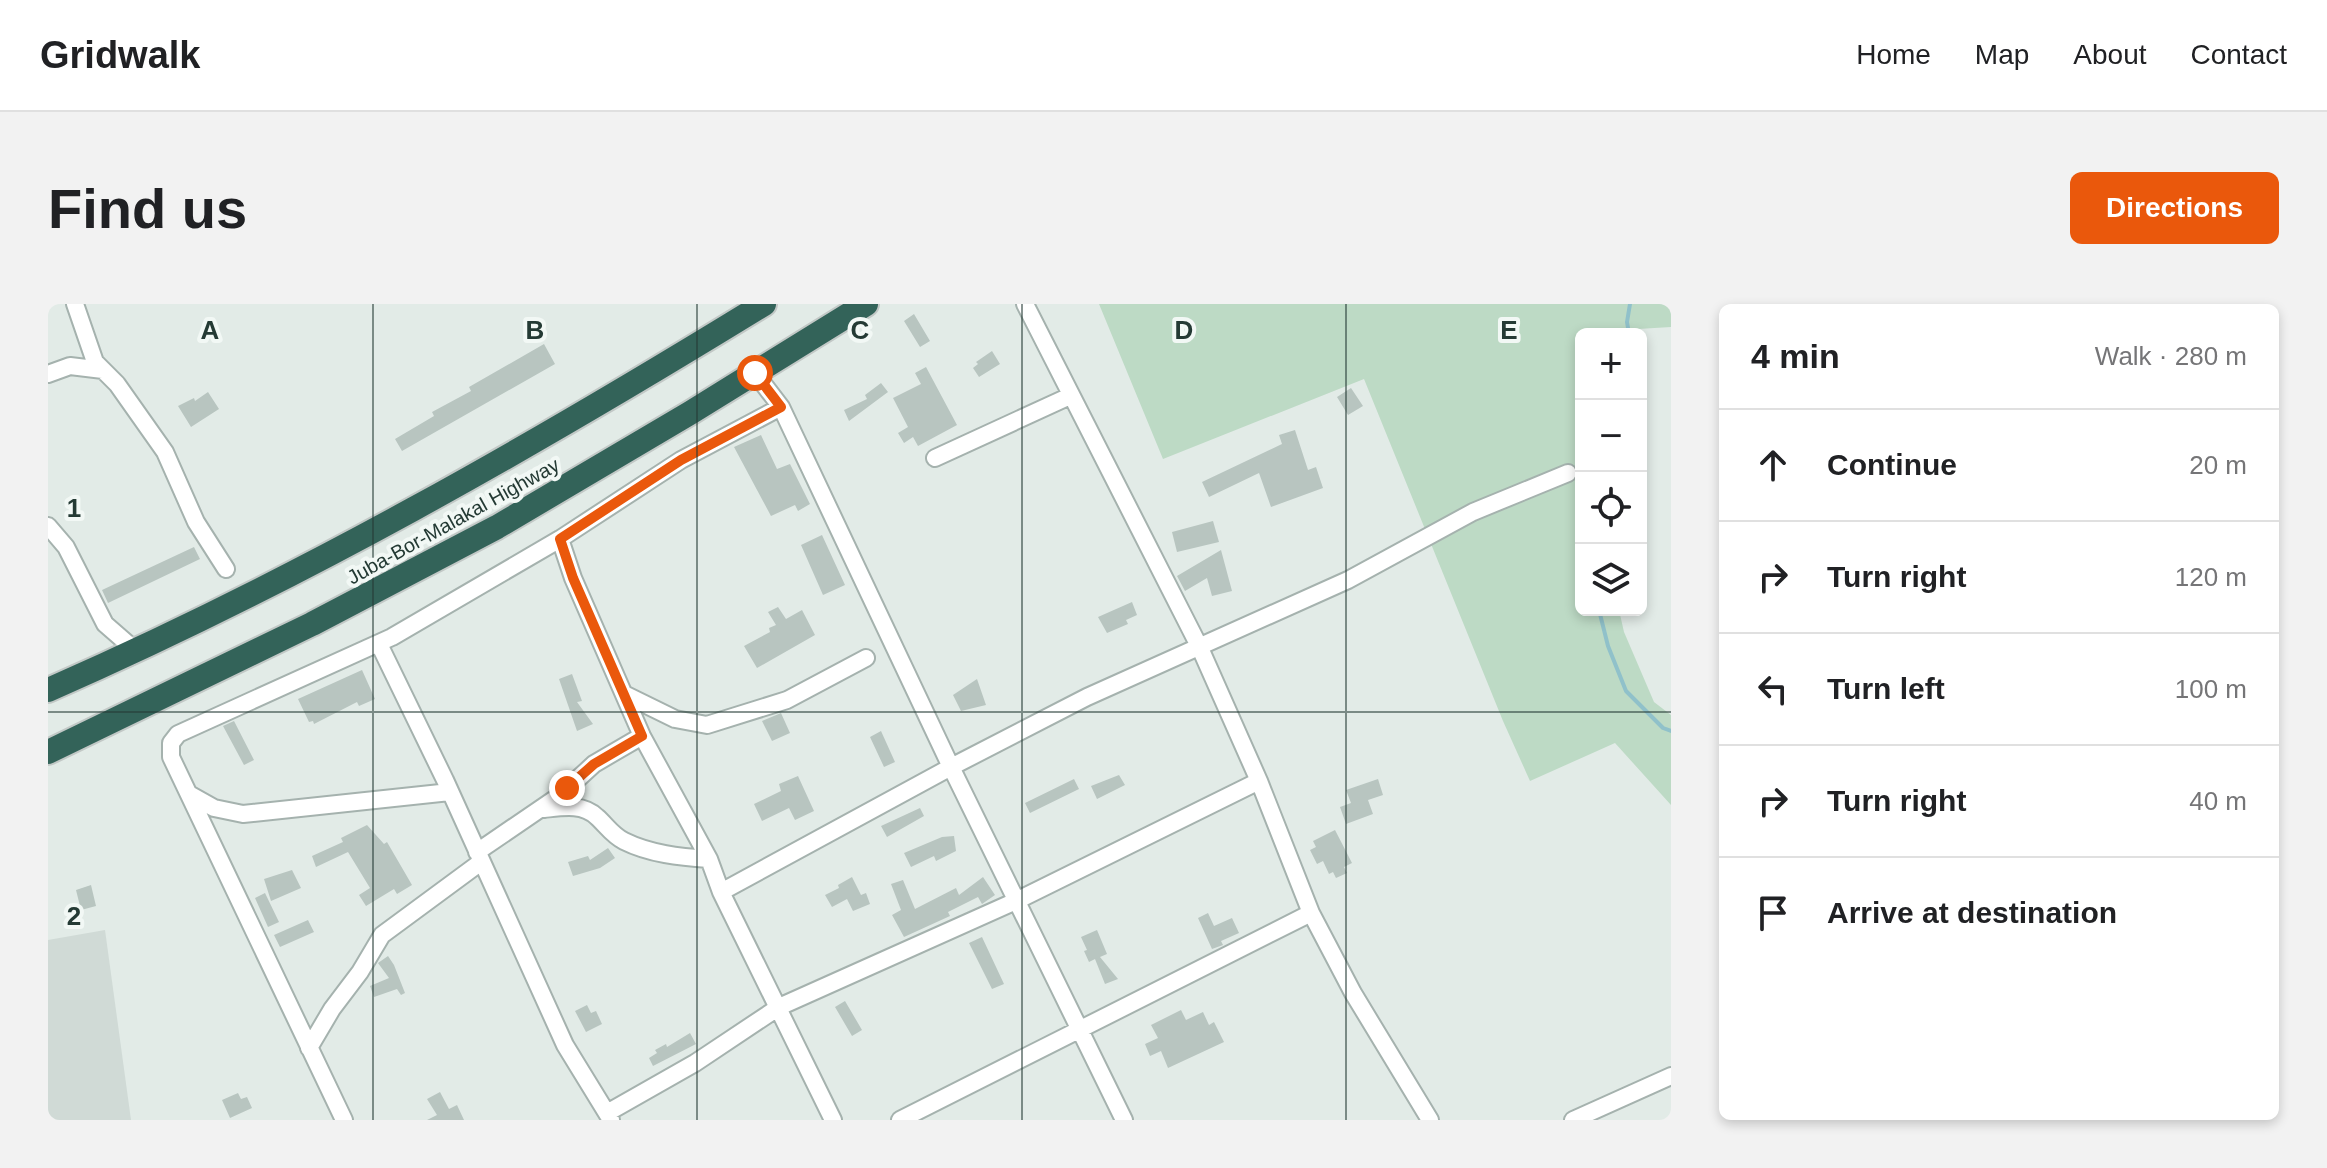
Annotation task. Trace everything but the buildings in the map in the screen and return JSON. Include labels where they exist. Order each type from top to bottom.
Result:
[{"type":"highway","name":"Juba-Bor-Malakal Highway","points":[[48,690],[136,651],[400,518],[601,404],[764,304]]},
{"type":"highway","name":"Juba-Bor-Malakal Highway","points":[[48,752],[312,624],[497,527],[866,304]]},
{"type":"street","points":[[75,304],[91,353],[165,452],[196,522],[226,569]]},
{"type":"street","points":[[1025,304],[1200,648],[1259,781],[1311,913],[1353,993],[1430,1120]]},
{"type":"street","points":[[48,374],[70,366],[103,370]]},
{"type":"street","points":[[755,373],[781,407],[951,767],[1124,1120]]},
{"type":"street","points":[[935,458],[1070,396]]},
{"type":"street","points":[[344,1120],[171,757],[171,743],[178,734],[379,644],[560,539],[681,460],[781,407]]},
{"type":"street","points":[[721,892],[1087,697],[1348,580],[1473,512],[1568,473]]},
{"type":"street","points":[[48,526],[66,547],[105,624],[136,651]]},
{"type":"street","points":[[560,539],[573,578],[642,736],[709,859],[721,892],[833,1120]]},
{"type":"street","points":[[379,644],[565,1045],[609,1116],[779,1007],[1016,901],[1259,781]]},
{"type":"street","points":[[624,694],[675,719],[707,725],[787,700],[866,658]]},
{"type":"street","points":[[309,1048],[382,935],[535,811],[559,796],[594,764],[642,736]]},
{"type":"street","points":[[189,794],[214,808],[243,814],[450,792]]},
{"type":"street","points":[[535,811],[567,806],[584,809],[596,815],[611,834],[626,843],[659,853],[709,859]]},
{"type":"street","points":[[900,1120],[1311,913]]},
{"type":"street","points":[[1573,1120],[1671,1076]]},
{"type":"shaded area","points":[[105,930],[131,1120],[48,1120],[48,940]]},
{"type":"green space","points":[[1099,304],[1671,304],[1671,327],[1575,328],[1575,616],[1620,616],[1624,632],[1654,702],[1671,715],[1671,805],[1615,743],[1530,781],[1364,379],[1163,459]]},
{"type":"waterway","points":[[1628,328],[1630,304]]},
{"type":"waterway","points":[[1600,616],[1608,646],[1626,691],[1663,728],[1671,731]]},
{"type":"route","points":[[567,788],[594,764],[642,736],[573,578],[560,539],[681,460],[781,407],[755,373]]}]
